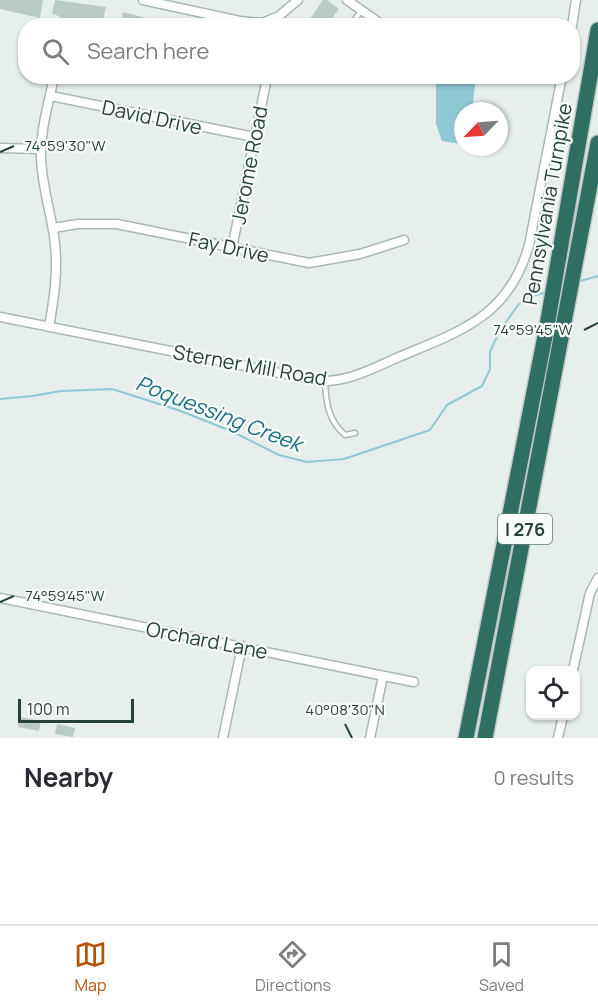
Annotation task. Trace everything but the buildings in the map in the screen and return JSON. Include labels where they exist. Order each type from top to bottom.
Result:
[{"type":"highway","name":"Pennsylvania Turnpike","points":[[466,738],[547,326],[598,31]]},
{"type":"highway","name":"Pennsylvania Turnpike","points":[[485,738],[598,143]]},
{"type":"street","points":[[143,0],[227,18]]},
{"type":"street","points":[[273,18],[298,0]]},
{"type":"street","points":[[347,0],[373,18]]},
{"type":"street","points":[[573,18],[576,0]]},
{"type":"street","points":[[49,327],[56,287],[56,246],[44,188],[41,149],[53,84]]},
{"type":"street","name":"Jerome Road","points":[[232,248],[266,84]]},
{"type":"street","name":"Sterner Mill Road","points":[[0,317],[325,381],[343,380],[455,334],[482,317],[507,292],[520,270],[529,245],[560,84]]},
{"type":"street","name":"David Drive","points":[[51,96],[254,137]]},
{"type":"street","points":[[0,148],[41,149]]},
{"type":"street","name":"Fay Drive","points":[[53,228],[78,224],[117,224],[309,263],[360,254],[404,240]]},
{"type":"street","points":[[574,666],[590,593],[598,578]]},
{"type":"street","name":"Orchard Lane","points":[[0,598],[414,682]]},
{"type":"street","points":[[223,738],[242,646]]},
{"type":"street","points":[[370,738],[383,676]]},
{"type":"street","points":[[559,738],[562,720]]},
{"type":"lane","points":[[356,18],[362,10]]},
{"type":"lane","points":[[325,381],[327,409],[333,421],[345,435],[355,433]]},
{"type":"water","points":[[436,84],[475,84],[473,102],[454,102],[454,143],[442,141],[436,124]]},
{"type":"waterway","name":"Poquessing Creek","points":[[577,282],[598,276]]},
{"type":"waterway","name":"Poquessing Creek","points":[[0,399],[61,391],[112,389],[178,410],[231,431],[279,455],[307,462],[344,459],[430,430],[447,405],[482,386],[490,369],[490,352],[499,332],[518,305],[529,297],[546,292]]}]
